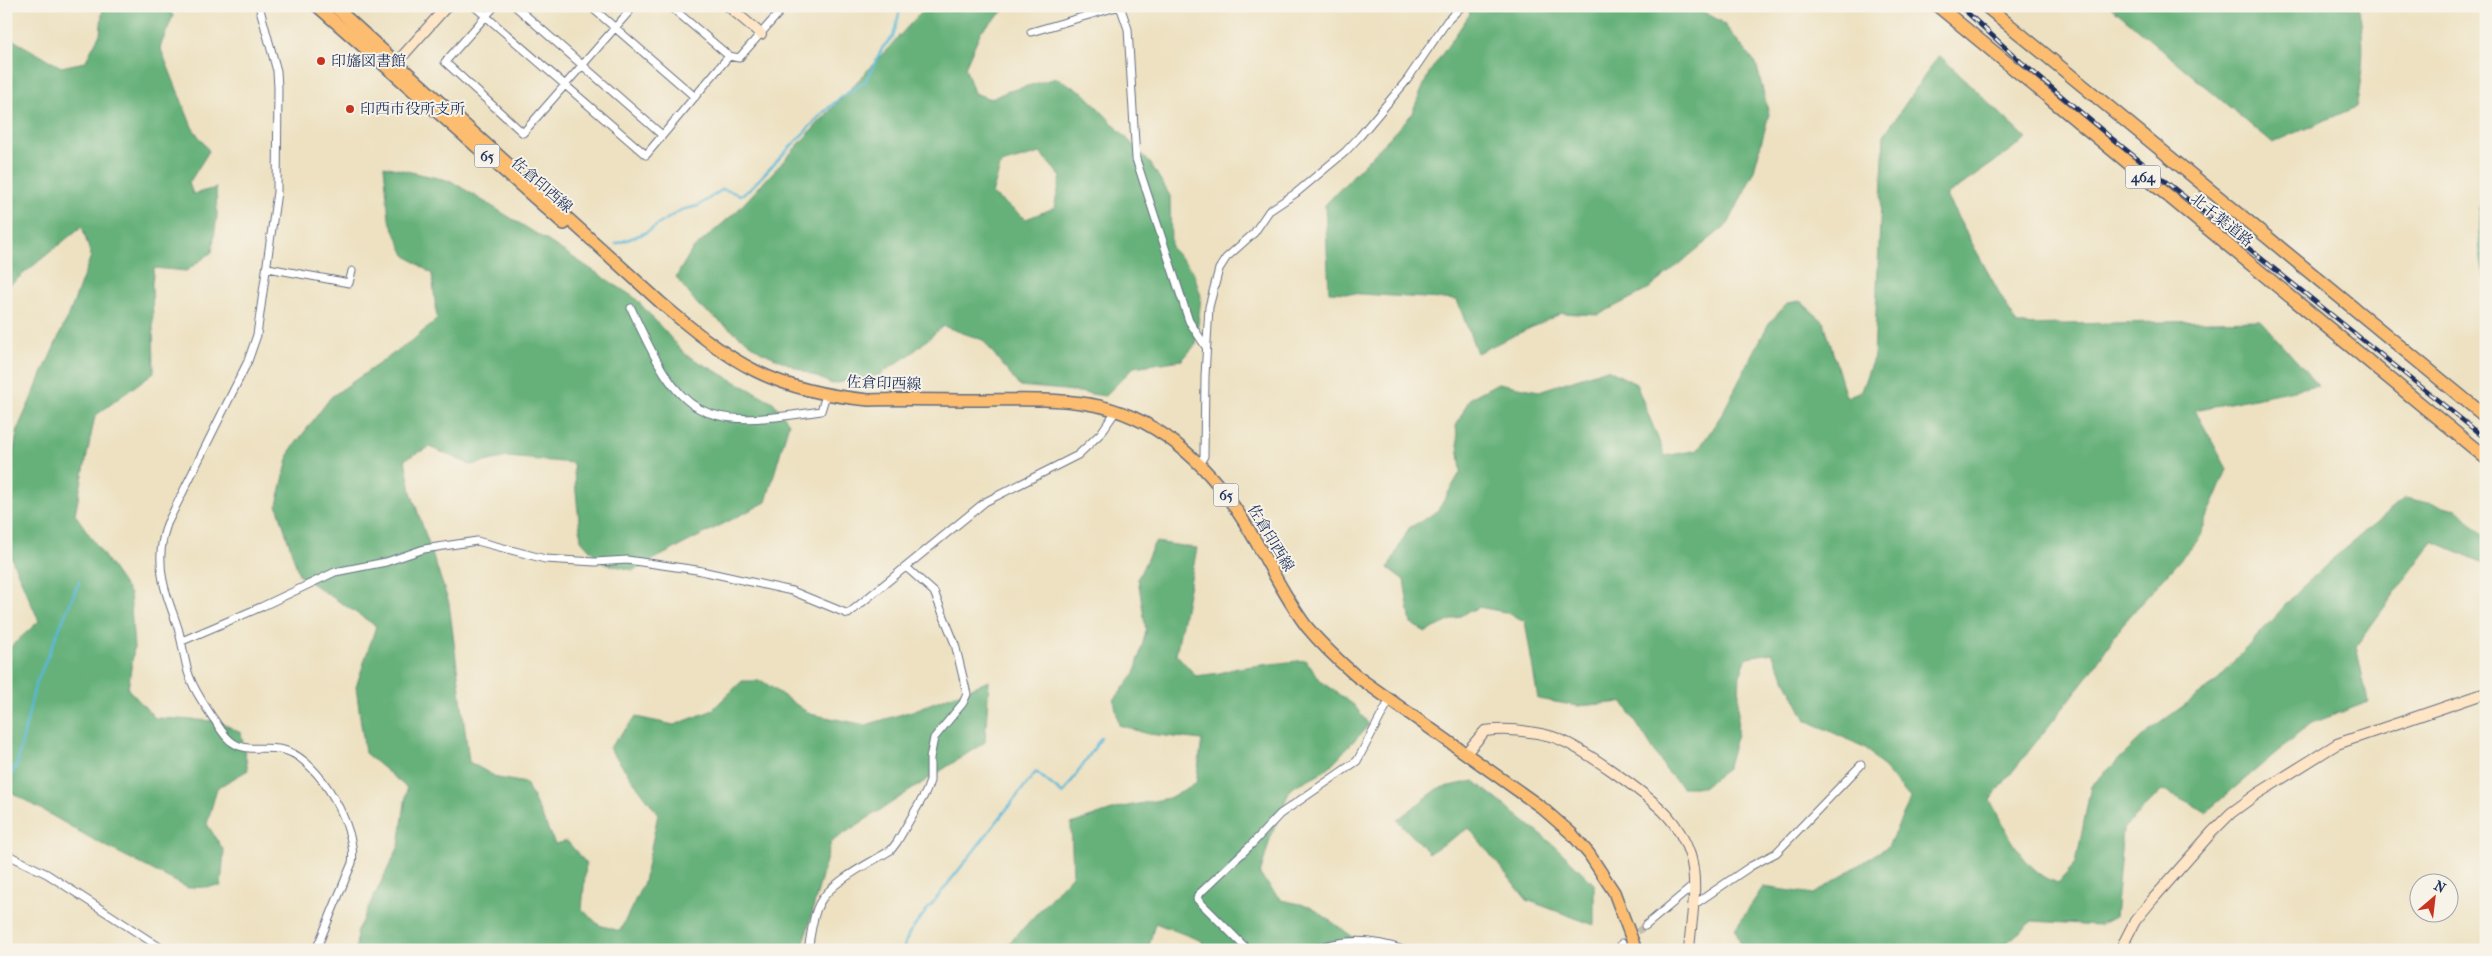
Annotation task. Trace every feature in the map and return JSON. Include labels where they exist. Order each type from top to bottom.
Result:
[{"type":"highway","name":"北千葉道路","points":[[1986,6],[2486,417]]},
{"type":"highway","name":"北千葉道路","points":[[1941,8],[2486,458]]},
{"type":"main road","name":"佐倉印西線","points":[[317,6],[393,67]]},
{"type":"main road","name":"佐倉印西線","points":[[334,6],[393,67],[532,196],[705,341],[740,364],[768,378],[826,395],[869,400],[1059,400],[1090,404],[1116,411],[1152,427],[1180,446],[1200,463],[1218,483],[1242,517],[1306,626],[1332,654],[1355,675],[1389,701],[1541,807],[1572,834],[1589,854],[1614,892],[1636,950]]},
{"type":"street","points":[[259,6],[277,71],[278,88],[277,192],[268,268],[258,327],[248,361],[182,492],[163,537],[161,562],[164,587],[182,640],[188,674],[197,692],[229,741],[246,748],[286,750],[298,756],[339,805],[354,854],[316,950]]},
{"type":"street","points":[[393,67],[447,6]]},
{"type":"street","points":[[474,6],[646,155],[729,56]]},
{"type":"street","points":[[495,6],[445,62],[523,133],[634,6]]},
{"type":"street","points":[[515,6],[662,135]]},
{"type":"street","points":[[590,6],[695,97]]},
{"type":"street","points":[[670,6],[729,56],[739,58],[778,14],[779,6]]},
{"type":"street","points":[[728,6],[761,34]]},
{"type":"street","points":[[1031,32],[1120,6],[1128,29],[1136,158],[1189,321],[1206,347]]},
{"type":"street","points":[[1200,463],[1204,456],[1206,347],[1209,307],[1219,268],[1226,258],[1254,233],[1269,211],[1296,193],[1350,147],[1406,80],[1447,21],[1462,6]]},
{"type":"street","points":[[268,268],[349,283],[352,270]]},
{"type":"street","points":[[631,308],[650,348],[673,387],[694,407],[706,413],[721,418],[748,419],[810,413],[821,411],[826,395]]},
{"type":"street","points":[[182,640],[277,600],[334,572],[386,562],[424,549],[468,542],[489,543],[545,559],[595,562],[627,560],[697,570],[792,591],[848,614],[985,502],[1078,456],[1102,433],[1116,411]]},
{"type":"street","points":[[808,950],[815,915],[824,898],[839,884],[891,850],[897,842],[926,792],[930,781],[930,752],[934,738],[964,703],[967,694],[955,644],[934,592],[906,567]]},
{"type":"street","points":[[2120,950],[2135,920],[2153,899],[2212,832],[2231,813],[2257,794],[2336,744],[2486,693]]},
{"type":"street","points":[[1248,950],[1205,909],[1197,899],[1198,895],[1286,809],[1345,771],[1356,761],[1389,701]]},
{"type":"street","points":[[1466,753],[1486,731],[1494,730],[1551,737],[1594,758],[1667,816],[1685,843],[1690,857],[1692,906],[1689,950]]},
{"type":"street","points":[[1692,906],[1751,866],[1776,853],[1861,765]]},
{"type":"street","points":[[6,854],[47,874],[164,950]]},
{"type":"street","points":[[1645,926],[1692,886]]},
{"type":"street","points":[[1309,950],[1328,944],[1375,941],[1403,950]]},
{"type":"green space","points":[[103,6],[168,6],[173,16],[160,47],[192,127],[209,151],[189,183],[193,194],[216,188],[217,216],[212,252],[186,271],[154,268],[152,283],[154,372],[95,416],[75,514],[130,594],[134,648],[128,689],[155,718],[218,721],[241,733],[248,770],[217,788],[207,824],[224,851],[221,886],[188,888],[94,840],[6,789],[6,651],[39,621],[10,555],[6,491],[18,428],[72,307],[91,256],[82,226],[6,288],[6,36],[61,67],[85,62],[100,34]]},
{"type":"green space","points":[[927,6],[1009,6],[981,31],[965,67],[974,93],[991,99],[1006,92],[1056,78],[1083,92],[1151,164],[1170,196],[1171,248],[1193,271],[1201,296],[1196,344],[1182,360],[1134,367],[1105,396],[1019,386],[983,340],[943,326],[912,353],[879,375],[832,384],[760,351],[698,305],[676,277],[692,250],[737,211]],"holes":[[[1040,153],[1061,177],[1054,208],[1026,219],[992,194],[1001,164]]]},
{"type":"green space","points":[[1467,6],[1693,6],[1722,22],[1756,63],[1769,114],[1753,174],[1728,224],[1647,290],[1598,315],[1562,313],[1477,353],[1457,300],[1329,292],[1325,205],[1411,115],[1429,73],[1470,14]]},
{"type":"green space","points":[[2110,6],[2358,6],[2362,31],[2363,57],[2356,107],[2272,143]]},
{"type":"green space","points":[[1939,55],[2027,139],[1946,196],[2017,325],[2260,320],[2318,385],[2195,410],[2227,469],[2199,538],[2122,625],[2086,679],[1990,800],[2017,849],[2035,870],[2046,878],[2058,883],[2076,863],[2091,786],[2150,730],[2215,683],[2298,591],[2405,498],[2457,509],[2486,537],[2486,564],[2433,541],[2356,646],[2368,702],[2310,724],[2206,812],[2162,790],[2123,829],[2115,917],[2099,925],[2033,921],[1998,950],[1743,950],[1735,929],[1763,887],[1814,894],[1888,846],[1911,799],[1866,748],[1806,720],[1772,653],[1747,657],[1740,675],[1737,734],[1727,769],[1703,787],[1682,787],[1666,770],[1623,702],[1578,706],[1538,699],[1525,621],[1505,612],[1479,607],[1426,632],[1411,624],[1404,580],[1388,568],[1409,528],[1437,512],[1461,471],[1456,426],[1470,398],[1498,383],[1539,391],[1607,369],[1636,384],[1665,456],[1698,450],[1722,414],[1769,323],[1788,303],[1800,301],[1824,322],[1846,397],[1861,391],[1874,356],[1884,135]]},
{"type":"green space","points":[[384,166],[451,181],[548,241],[635,298],[686,355],[773,402],[789,423],[766,502],[633,570],[602,563],[581,540],[573,463],[507,457],[471,465],[430,447],[405,459],[411,492],[449,603],[469,762],[498,778],[526,783],[555,844],[567,841],[586,863],[582,909],[599,925],[620,931],[644,882],[658,814],[609,748],[636,717],[674,725],[711,711],[742,681],[762,681],[810,714],[866,725],[912,711],[989,681],[985,742],[831,842],[802,950],[356,950],[357,931],[399,846],[407,788],[365,753],[356,687],[376,626],[299,575],[277,505],[290,451],[331,397],[413,340],[437,319],[432,274],[405,255],[389,219]]},
{"type":"green space","points":[[2486,179],[2486,279],[2479,243],[2479,215]]},
{"type":"green space","points":[[1155,542],[1197,548],[1176,654],[1196,676],[1220,673],[1236,668],[1306,660],[1320,681],[1354,705],[1369,725],[1326,770],[1290,789],[1270,839],[1260,875],[1281,900],[1310,906],[1371,950],[1204,950],[1202,941],[1155,923],[1148,950],[1003,950],[1073,874],[1071,824],[1118,808],[1169,798],[1196,783],[1202,740],[1148,734],[1119,725],[1114,700],[1135,673],[1146,631],[1138,578]]},
{"type":"green space","points":[[1474,781],[1555,846],[1594,884],[1594,925],[1527,900],[1469,828],[1429,853],[1397,820],[1439,788]]},
{"type":"waterway","points":[[616,244],[645,233],[681,210],[698,206],[723,189],[741,195],[749,190],[823,113],[840,98],[865,82],[883,47],[893,37],[901,6]]},
{"type":"waterway","points":[[6,787],[17,764],[35,686],[79,582]]},
{"type":"waterway","points":[[903,950],[909,933],[1036,772],[1063,794],[1101,738]]},
{"type":"tunnel","points":[[1629,938],[1645,926]]},
{"type":"railway","points":[[1960,6],[2020,61],[2109,136],[2486,439]]},
{"type":"place","name":"印旛図書館","points":[[321,61]]},
{"type":"place","name":"印西市役所支所","points":[[350,109]]}]
